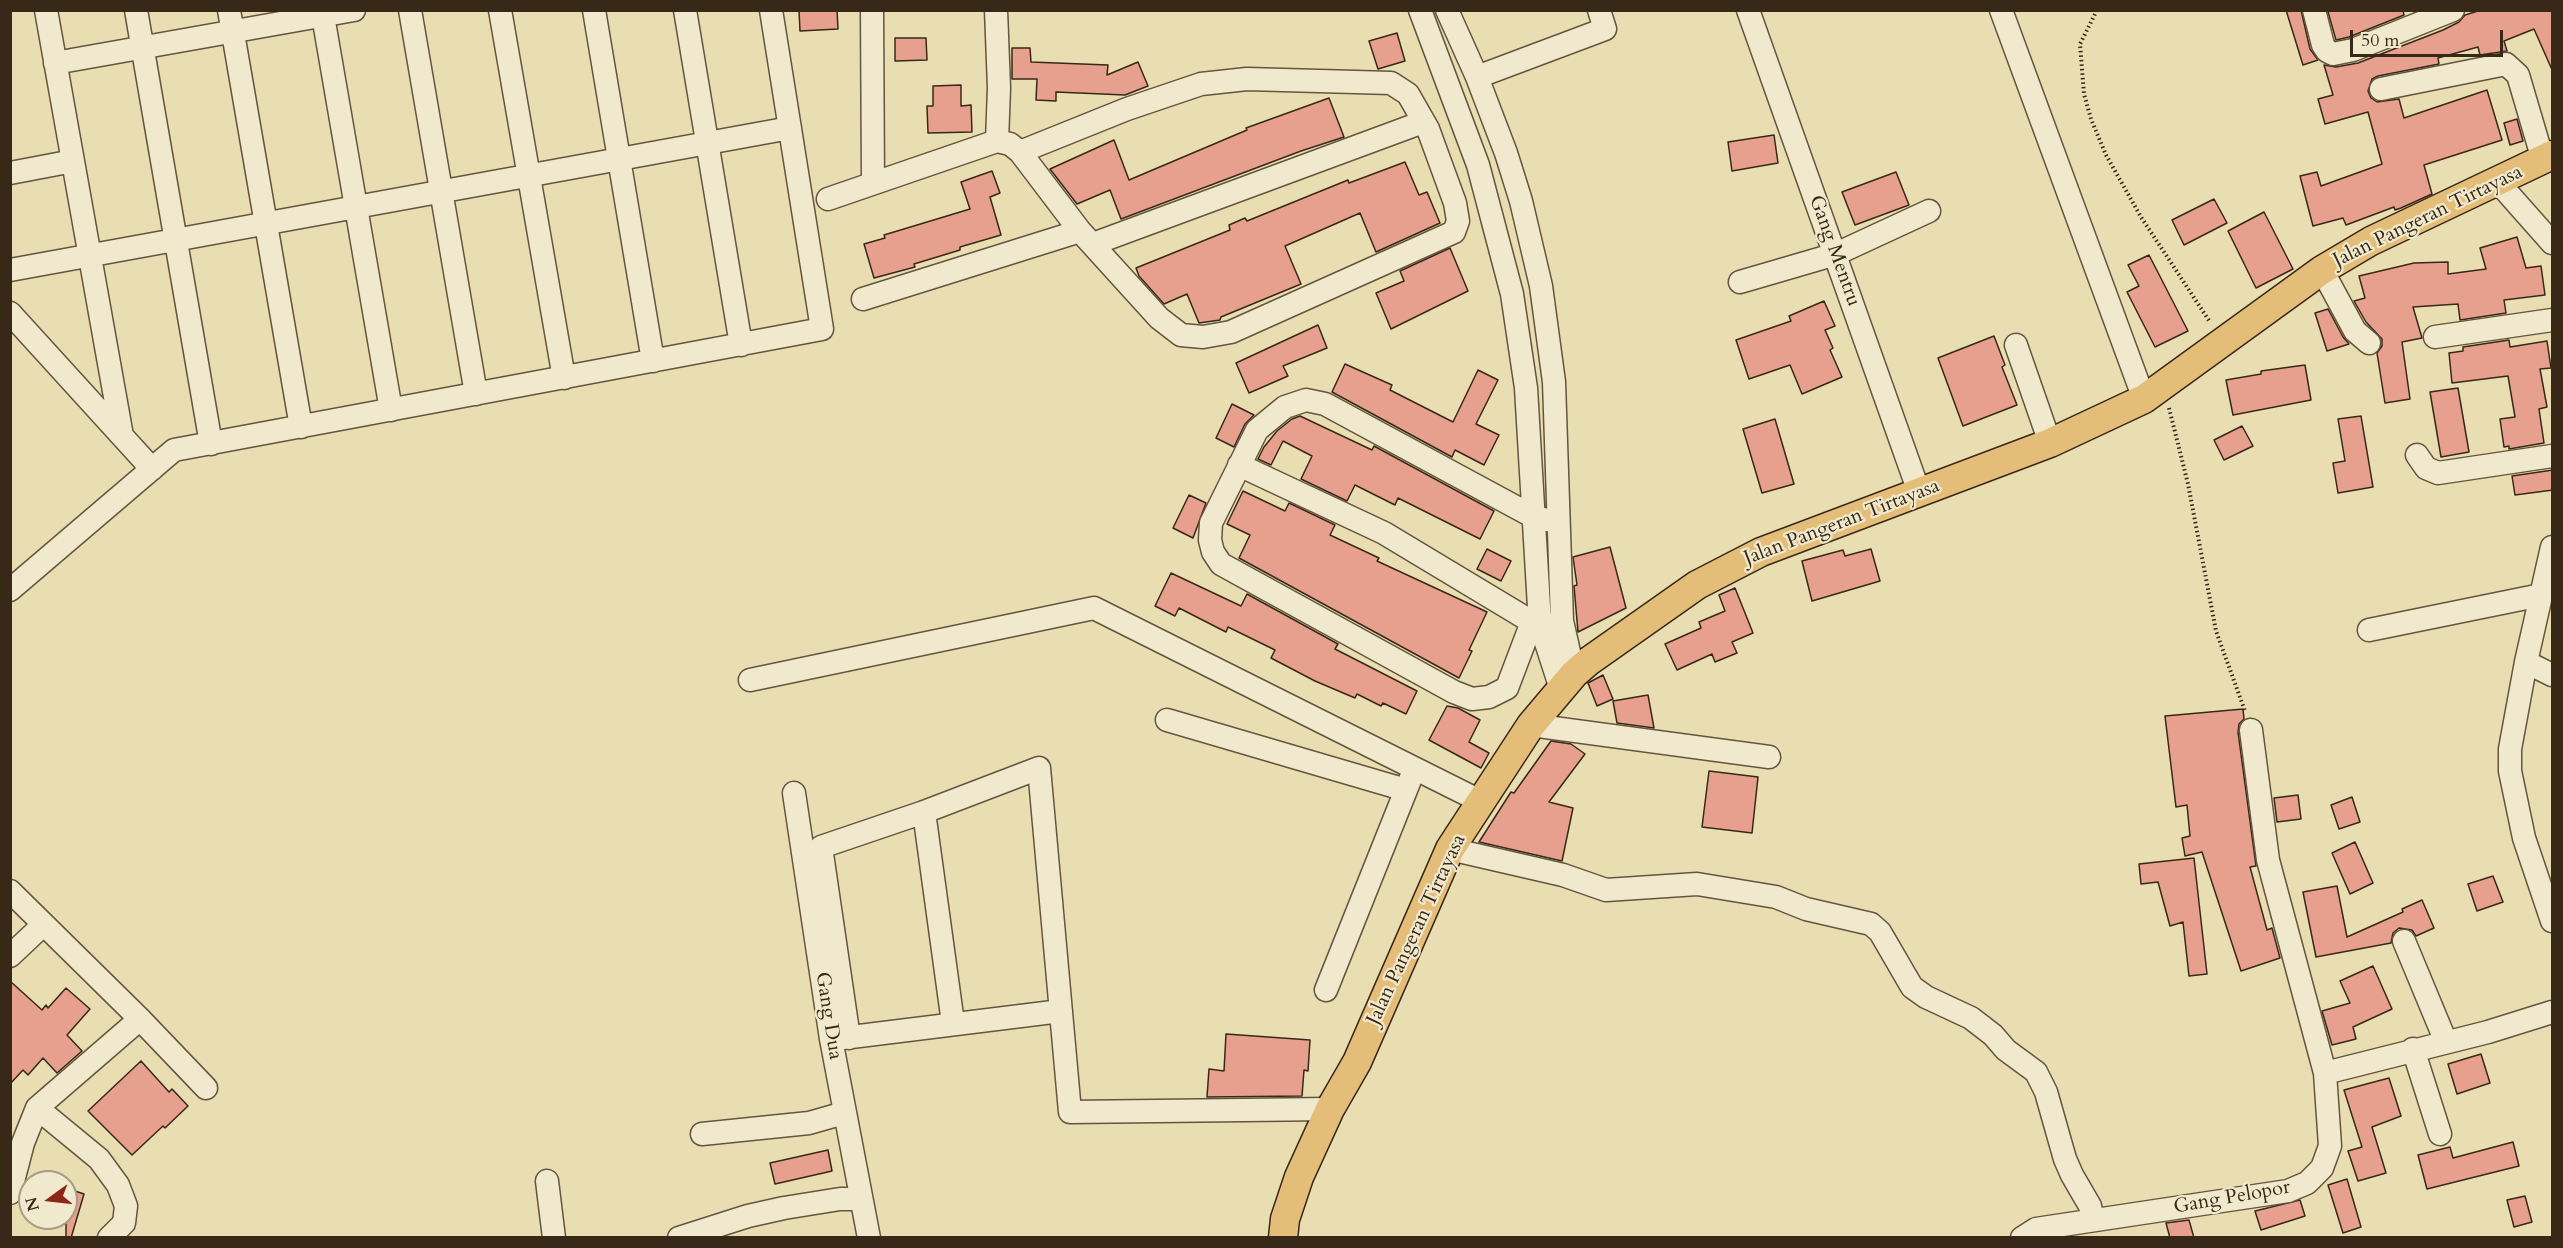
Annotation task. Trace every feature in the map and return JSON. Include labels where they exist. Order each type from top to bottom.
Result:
[{"type":"main road","name":"Jalan Pangeran Tirtayasa","points":[[1283,1238],[1284,1219],[1299,1177],[1330,1109],[1357,1062],[1450,849],[1531,725],[1567,682],[1623,636],[1697,585],[1761,552],[2050,443],[2153,393],[2322,270],[2371,241],[2548,158]]},
{"type":"street","points":[[46,10],[122,436]]},
{"type":"street","points":[[136,10],[211,444]]},
{"type":"street","points":[[55,63],[143,47],[231,21],[354,10]]},
{"type":"street","points":[[411,10],[477,394]]},
{"type":"street","points":[[500,10],[564,378]]},
{"type":"street","points":[[594,10],[653,361]]},
{"type":"street","points":[[684,10],[741,345]]},
{"type":"street","points":[[13,584],[174,450],[822,329],[771,10]]},
{"type":"street","points":[[872,10],[873,183]]},
{"type":"street","points":[[996,10],[999,88],[997,141]]},
{"type":"street","points":[[1420,10],[1483,185],[1512,294],[1523,371],[1544,622],[1567,682]]},
{"type":"street","points":[[1447,10],[1477,77],[1513,175],[1541,286],[1552,367],[1557,522],[1544,622],[1507,688],[1488,696],[1472,699],[1454,692],[1221,564],[1213,552],[1210,540],[1211,523],[1257,430],[1285,407],[1306,400],[1325,404],[1534,517],[1557,522]]},
{"type":"street","points":[[1477,77],[1605,29],[1599,10]]},
{"type":"street","name":"Gang Mentru","points":[[1748,10],[1919,492]]},
{"type":"street","points":[[2001,10],[2153,393]]},
{"type":"street","points":[[2314,10],[2323,45],[2333,54],[2353,50],[2453,10]]},
{"type":"street","points":[[323,13],[391,410]]},
{"type":"street","points":[[231,21],[301,427]]},
{"type":"street","points":[[2381,88],[2506,64],[2518,75],[2548,158]]},
{"type":"street","points":[[828,199],[997,141],[1010,144],[1020,152],[1087,238],[1159,318],[1181,335],[1203,337],[1231,332],[1455,232],[1458,211],[1435,143],[1408,94],[1391,83],[1247,80],[1201,84],[1127,109],[1020,152]]},
{"type":"street","points":[[1435,143],[1492,119]]},
{"type":"street","points":[[862,299],[1087,238],[1424,122]]},
{"type":"street","points":[[10,270],[790,128]]},
{"type":"street","points":[[10,173],[73,161]]},
{"type":"street","points":[[1483,185],[1513,175]]},
{"type":"street","points":[[2498,182],[2553,243]]},
{"type":"street","points":[[1740,282],[1836,254],[1929,211]]},
{"type":"street","points":[[2322,270],[2355,331],[2369,343]]},
{"type":"street","points":[[10,313],[152,469]]},
{"type":"street","points":[[2435,338],[2553,320]]},
{"type":"street","points":[[2016,345],[2050,443]]},
{"type":"street","points":[[1523,371],[1552,367]]},
{"type":"street","points":[[2417,455],[2426,468],[2446,473],[2553,456]]},
{"type":"street","points":[[1239,465],[1384,533],[1544,622]]},
{"type":"street","points":[[2553,547],[2526,662],[2510,749],[2510,771],[2524,838],[2553,921]]},
{"type":"street","points":[[2369,630],[2541,595]]},
{"type":"street","points":[[750,680],[1094,608],[1480,801]]},
{"type":"street","points":[[2526,662],[2553,675]]},
{"type":"street","points":[[1167,720],[1406,789]]},
{"type":"street","points":[[1531,725],[1769,757]]},
{"type":"street","name":"Gang Pelopor","points":[[2022,1238],[2036,1229],[2288,1191],[2307,1183],[2322,1168],[2330,1146],[2325,1073],[2268,860],[2251,730]]},
{"type":"street","points":[[1061,1011],[840,1039],[821,847],[924,812],[1039,768],[1061,1011],[1070,1112],[1330,1109]]},
{"type":"street","points":[[1326,990],[1414,768]]},
{"type":"street","name":"Gang Dua","points":[[794,793],[840,1039],[844,1113],[869,1238]]},
{"type":"street","points":[[924,812],[952,1023]]},
{"type":"street","points":[[1450,849],[1563,875],[1606,890],[1686,884],[1717,886],[1776,897],[1806,909],[1870,924],[1880,932],[1912,987],[1926,997],[1971,1018],[1994,1035],[2006,1050],[2036,1072],[2046,1092],[2068,1167],[2090,1206],[2093,1220]]},
{"type":"street","points":[[10,891],[140,1019],[206,1088]]},
{"type":"street","points":[[10,956],[43,925]]},
{"type":"street","points":[[2404,941],[2446,1042]]},
{"type":"street","points":[[2325,1073],[2553,1012]]},
{"type":"street","points":[[10,1193],[23,1143],[37,1108],[140,1019]]},
{"type":"street","points":[[2413,1049],[2440,1134]]},
{"type":"street","points":[[37,1108],[99,1159],[118,1185],[126,1206],[124,1223],[109,1238]]},
{"type":"street","points":[[702,1134],[810,1123],[844,1113]]},
{"type":"street","points":[[547,1181],[554,1238]]},
{"type":"street","points":[[679,1238],[748,1216],[784,1208],[829,1200],[861,1199]]},
{"type":"path","points":[[2097,10],[2080,44],[2084,94],[2091,119],[2106,155],[2142,217],[2214,329]]},
{"type":"path","points":[[2153,393],[2188,484],[2216,631],[2251,730]]},
{"type":"building","points":[[799,10],[837,10],[838,29],[800,31]]},
{"type":"building","points":[[2286,10],[2301,10],[2310,49],[2318,60],[2303,65]]},
{"type":"building","points":[[2333,10],[2403,10],[2404,15],[2336,40],[2328,12]]},
{"type":"building","points":[[2481,10],[2553,10],[2553,72],[2534,29],[2504,41],[2507,51],[2480,55],[2478,47],[2438,58],[2439,64],[2378,76],[2372,79],[2368,91],[2371,98],[2377,102],[2399,99],[2404,118],[2487,90],[2502,140],[2424,165],[2432,194],[2401,208],[2395,210],[2394,207],[2346,225],[2343,218],[2313,226],[2300,176],[2317,172],[2321,186],[2382,164],[2368,112],[2325,124],[2318,99],[2333,95],[2324,65],[2336,67],[2358,63],[2443,30],[2459,22],[2465,15]]},
{"type":"building","points":[[1397,33],[1405,61],[1378,69],[1369,41]]},
{"type":"building","points":[[895,38],[926,38],[927,60],[895,61]]},
{"type":"building","points":[[1012,48],[1030,48],[1031,62],[1108,65],[1107,75],[1138,62],[1148,86],[1125,95],[1056,92],[1056,101],[1036,100],[1037,79],[1012,79]]},
{"type":"building","points":[[961,85],[961,106],[971,105],[972,132],[928,133],[927,106],[933,106],[933,86]]},
{"type":"building","points":[[1329,98],[1344,137],[1121,219],[1110,190],[1077,204],[1050,169],[1114,140],[1129,180],[1247,130],[1246,128]]},
{"type":"building","points":[[2517,119],[2523,141],[2510,145],[2504,123]]},
{"type":"building","points":[[1774,135],[1778,163],[1732,171],[1728,142]]},
{"type":"building","points":[[1405,162],[1419,195],[1427,192],[1440,223],[1376,252],[1360,213],[1285,246],[1301,284],[1221,317],[1220,320],[1199,323],[1187,294],[1164,304],[1139,276],[1136,268],[1230,230],[1229,225],[1245,218],[1247,221],[1348,180],[1349,183]]},
{"type":"building","points":[[992,171],[1000,193],[990,197],[1001,235],[914,264],[915,267],[874,278],[864,244],[885,238],[884,235],[970,209],[961,182]]},
{"type":"building","points":[[1896,172],[1909,205],[1855,225],[1842,192]]},
{"type":"building","points":[[2214,199],[2227,223],[2184,245],[2172,220]]},
{"type":"building","points":[[2264,212],[2293,269],[2256,288],[2228,231]]},
{"type":"building","points":[[2517,237],[2526,268],[2541,266],[2545,295],[2504,300],[2506,313],[2460,320],[2458,304],[2413,307],[2422,338],[2402,342],[2410,399],[2385,403],[2377,353],[2382,346],[2382,339],[2366,322],[2354,301],[2365,298],[2359,276],[2414,263],[2448,262],[2448,274],[2486,269],[2480,248]]},
{"type":"building","points":[[1450,248],[1468,291],[1391,329],[1376,293],[1404,281],[1400,271]]},
{"type":"building","points":[[2149,255],[2188,331],[2155,347],[2127,292],[2139,286],[2128,265]]},
{"type":"building","points":[[1824,301],[1835,326],[1825,330],[1833,348],[1830,350],[1842,377],[1802,394],[1790,365],[1749,379],[1736,340],[1791,321],[1789,316]]},
{"type":"building","points":[[2328,309],[2349,344],[2327,351],[2315,313]]},
{"type":"building","points":[[1318,325],[1327,348],[1283,366],[1288,376],[1249,393],[1236,363]]},
{"type":"building","points":[[1994,336],[2005,365],[2002,367],[2017,405],[1963,426],[1938,358]]},
{"type":"building","points":[[2509,340],[2510,347],[2547,341],[2551,368],[2540,369],[2547,407],[2539,409],[2544,443],[2509,449],[2509,446],[2504,447],[2500,419],[2515,417],[2508,376],[2452,383],[2449,353],[2463,351],[2463,347]]},
{"type":"building","points":[[1345,364],[1392,385],[1390,390],[1453,422],[1478,370],[1498,380],[1476,424],[1499,435],[1484,465],[1455,450],[1452,457],[1332,392]]},
{"type":"building","points":[[2305,365],[2311,400],[2233,415],[2226,380],[2261,374],[2261,371]]},
{"type":"building","points":[[2458,388],[2469,452],[2441,457],[2430,392]]},
{"type":"building","points":[[1232,404],[1254,415],[1245,424],[1234,447],[1216,438]]},
{"type":"building","points":[[1300,416],[1372,450],[1374,446],[1494,511],[1480,539],[1398,498],[1395,505],[1355,485],[1347,501],[1301,479],[1312,456],[1283,441],[1271,465],[1258,459],[1277,431],[1292,419]]},
{"type":"building","points":[[2361,416],[2373,487],[2338,493],[2333,463],[2345,461],[2338,419]]},
{"type":"building","points":[[1775,419],[1794,484],[1762,493],[1743,429]]},
{"type":"building","points":[[2242,426],[2253,446],[2224,460],[2214,440]]},
{"type":"building","points":[[2553,470],[2553,490],[2515,495],[2512,476]]},
{"type":"building","points":[[1243,491],[1285,511],[1289,503],[1335,525],[1330,535],[1379,558],[1377,561],[1487,612],[1459,678],[1239,558],[1250,535],[1227,524]]},
{"type":"building","points":[[1189,495],[1206,503],[1193,538],[1173,528]]},
{"type":"building","points":[[1610,547],[1626,608],[1578,632],[1574,586],[1577,585],[1573,557]]},
{"type":"building","points":[[1487,549],[1511,561],[1501,581],[1477,569]]},
{"type":"building","points":[[1871,549],[1880,581],[1812,601],[1802,561],[1843,550],[1845,556]]},
{"type":"building","points":[[1171,573],[1241,606],[1247,594],[1338,644],[1335,649],[1417,691],[1406,714],[1383,703],[1381,706],[1357,694],[1355,698],[1315,681],[1271,658],[1275,650],[1228,627],[1226,632],[1179,608],[1175,616],[1155,606]]},
{"type":"building","points":[[1735,588],[1753,633],[1732,642],[1737,653],[1715,662],[1712,654],[1677,670],[1665,644],[1701,628],[1699,622],[1725,611],[1719,595]]},
{"type":"building","points":[[1603,675],[1613,699],[1597,706],[1588,683]]},
{"type":"building","points":[[1648,695],[1654,728],[1617,723],[1613,701]]},
{"type":"building","points":[[1447,706],[1458,708],[1480,720],[1469,742],[1489,753],[1481,768],[1429,740]]},
{"type":"building","points":[[2243,709],[2244,719],[2239,724],[2238,732],[2256,866],[2250,867],[2267,930],[2272,928],[2280,958],[2241,971],[2202,852],[2185,856],[2182,838],[2190,836],[2187,805],[2176,807],[2165,716]]},
{"type":"building","points":[[1551,741],[1571,744],[1585,754],[1549,802],[1573,808],[1562,861],[1479,842],[1511,792],[1514,793]]},
{"type":"building","points":[[1709,771],[1758,777],[1752,833],[1702,827]]},
{"type":"building","points":[[2298,795],[2301,819],[2277,822],[2274,798]]},
{"type":"building","points":[[2352,797],[2360,822],[2339,829],[2331,805]]},
{"type":"building","points":[[2355,842],[2373,883],[2350,894],[2332,853]]},
{"type":"building","points":[[2194,858],[2207,974],[2189,976],[2183,922],[2170,926],[2158,882],[2141,884],[2139,864]]},
{"type":"building","points":[[2493,876],[2503,902],[2477,911],[2468,884]]},
{"type":"building","points":[[2337,886],[2347,937],[2403,912],[2402,909],[2422,900],[2434,928],[2416,936],[2412,930],[2399,928],[2393,933],[2391,943],[2316,957],[2303,892]]},
{"type":"building","points":[[2373,966],[2392,1009],[2353,1027],[2356,1039],[2332,1045],[2322,1011],[2350,1003],[2340,981]]},
{"type":"building","points":[[10,981],[42,1010],[46,1005],[48,1008],[66,988],[90,1009],[67,1035],[82,1051],[57,1073],[43,1058],[28,1075],[23,1070],[10,1084]]},
{"type":"building","points":[[1226,1034],[1310,1040],[1308,1071],[1304,1070],[1302,1096],[1207,1097],[1209,1069],[1224,1071]]},
{"type":"building","points":[[2481,1054],[2490,1083],[2457,1094],[2448,1064]]},
{"type":"building","points":[[141,1061],[169,1092],[172,1089],[188,1106],[132,1155],[88,1111]]},
{"type":"building","points":[[2389,1078],[2401,1116],[2372,1127],[2386,1173],[2358,1181],[2348,1151],[2362,1147],[2344,1090]]},
{"type":"building","points":[[2513,1142],[2519,1166],[2427,1189],[2418,1155],[2450,1147],[2453,1158]]},
{"type":"building","points":[[828,1150],[832,1171],[775,1184],[770,1163]]},
{"type":"building","points":[[2347,1179],[2361,1227],[2343,1233],[2328,1185]]},
{"type":"building","points":[[78,1192],[84,1194],[78,1214]]},
{"type":"building","points":[[2525,1196],[2532,1222],[2514,1227],[2507,1200]]},
{"type":"building","points":[[2300,1200],[2305,1216],[2261,1230],[2255,1211]]},
{"type":"building","points":[[2189,1220],[2194,1238],[2170,1238],[2166,1223]]},
{"type":"building","points":[[66,1230],[73,1230],[71,1238],[66,1238]]}]
